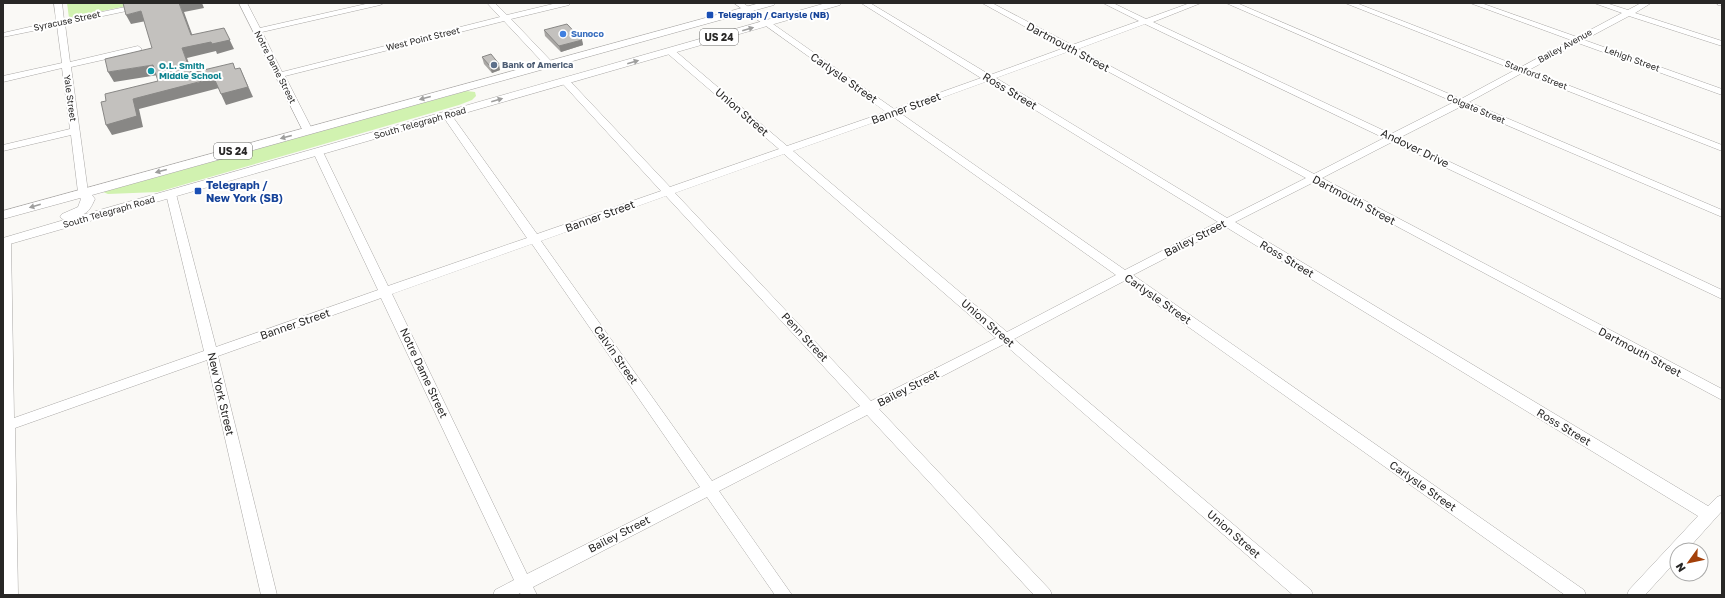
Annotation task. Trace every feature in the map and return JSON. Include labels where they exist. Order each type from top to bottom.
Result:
[{"type":"main road","name":"US 24","points":[[3,214],[771,3]]},
{"type":"main road","name":"South Telegraph Road","points":[[4,240],[447,116],[837,3]]},
{"type":"main road","points":[[595,72],[577,70],[576,64],[585,58],[668,36],[703,22]]},
{"type":"main road","points":[[297,158],[368,132],[469,104],[479,100],[484,94],[484,91],[480,88],[462,88]]},
{"type":"main road","points":[[4,240],[79,213],[84,209],[88,199],[82,192]]},
{"type":"street","name":"Yale Street","points":[[58,3],[82,192]]},
{"type":"street","name":"Syracuse Street","points":[[3,35],[155,3]]},
{"type":"street","name":"Notre Dame Street","points":[[243,3],[308,131]]},
{"type":"street","points":[[258,31],[380,3]]},
{"type":"street","points":[[491,3],[549,64]]},
{"type":"street","name":"West Point Street","points":[[280,75],[566,3]]},
{"type":"street","name":"Carlysle Street","points":[[738,3],[1578,595]]},
{"type":"street","name":"Ross Street","points":[[865,3],[1709,516]]},
{"type":"street","name":"Dartmouth Street","points":[[986,3],[1722,395]]},
{"type":"street","name":"Andover Drive","points":[[1107,3],[1722,294]]},
{"type":"street","name":"Banner Street","points":[[5,426],[534,240],[1197,3]]},
{"type":"street","name":"Colgate Street","points":[[1230,3],[1722,214]]},
{"type":"street","name":"Stanford Street","points":[[1349,3],[1722,148]]},
{"type":"street","name":"Lehigh Street","points":[[1474,3],[1722,92]]},
{"type":"street","points":[[1598,3],[1722,44]]},
{"type":"street","name":"Bailey Avenue","points":[[1314,178],[1462,102],[1647,3]]},
{"type":"street","points":[[3,79],[138,49]]},
{"type":"street","name":"Union Street","points":[[670,51],[1306,595]]},
{"type":"street","name":"Penn Street","points":[[564,81],[1044,595]]},
{"type":"street","name":"Calvin Street","points":[[447,116],[784,595]]},
{"type":"street","points":[[3,148],[74,130]]},
{"type":"street","name":"Notre Dame Street","points":[[318,152],[526,589]]},
{"type":"street","name":"Bailey Street","points":[[501,595],[526,589],[538,575],[1005,338],[1124,276],[1132,270],[1314,178]]},
{"type":"street","name":"New York Street","points":[[171,194],[269,595]]},
{"type":"street","points":[[4,240],[5,426],[10,595]]},
{"type":"street","points":[[1635,595],[1722,501]]},
{"type":"green space","points":[[67,3],[141,3],[69,18]]},
{"type":"green space","points":[[466,91],[475,92],[476,96],[472,100],[459,105],[158,192],[108,194],[103,192]]},
{"type":"building","points":[[123,3],[179,3],[191,35],[224,28],[230,40],[182,48],[191,73],[233,63],[235,69],[240,68],[248,87],[221,94],[214,78],[133,99],[137,116],[106,125],[101,102],[106,101],[105,94],[158,81],[153,65],[108,72],[105,59],[152,48],[141,11],[126,15]]},
{"type":"building","points":[[567,24],[582,40],[559,46],[544,30]]},
{"type":"building","points":[[491,54],[499,64],[490,66],[482,57]]},
{"type":"place","name":"Telegraph / Carlysle (NB)","points":[[710,15]]},
{"type":"place","name":"Sunoco","points":[[563,34]]},
{"type":"place","name":"Bank of America","points":[[494,65]]},
{"type":"place","name":"O.L. Smith Middle School","points":[[151,71]]},
{"type":"place","name":"Telegraph / New York (SB)","points":[[198,191]]}]
